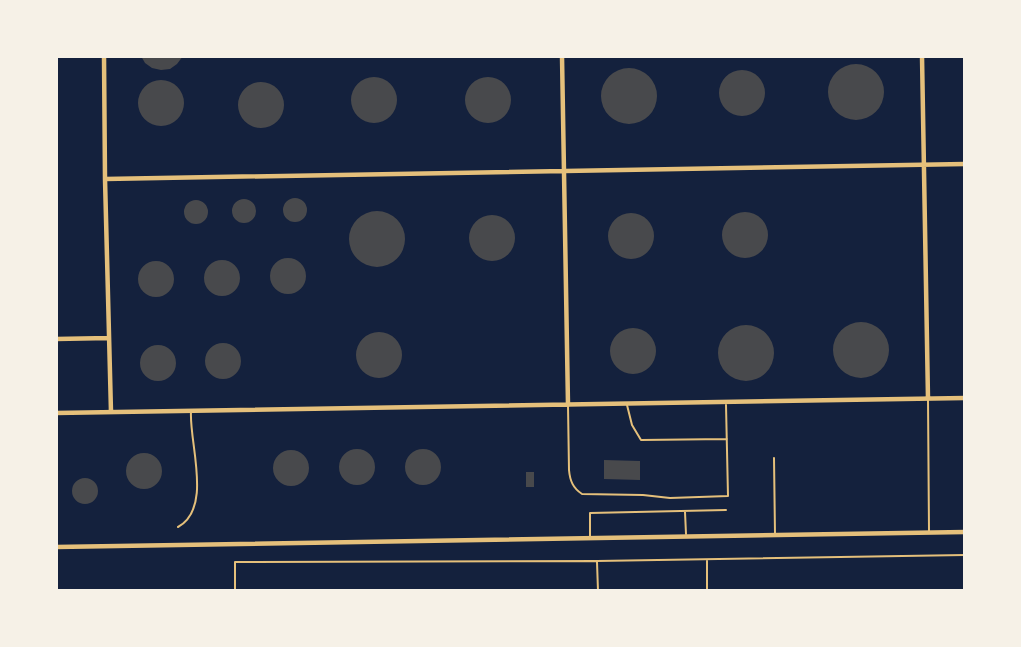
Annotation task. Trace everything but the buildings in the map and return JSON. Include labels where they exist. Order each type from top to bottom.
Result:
[{"type":"street","points":[[104,56],[111,412]]},
{"type":"street","points":[[562,56],[568,405]]},
{"type":"street","points":[[922,56],[928,399]]},
{"type":"street","points":[[105,178],[965,164]]},
{"type":"street","points":[[56,340],[109,338]]},
{"type":"street","points":[[56,413],[965,398]]},
{"type":"street","points":[[56,547],[965,532]]},
{"type":"lane","points":[[928,399],[929,533]]},
{"type":"lane","points":[[568,405],[570,478],[577,490],[582,494],[670,498],[728,496],[726,402]]},
{"type":"lane","points":[[627,404],[632,425],[641,440],[727,439]]},
{"type":"lane","points":[[178,527],[187,523],[197,499],[191,411]]},
{"type":"lane","points":[[774,458],[775,535]]},
{"type":"lane","points":[[590,538],[590,513],[726,510]]},
{"type":"lane","points":[[685,511],[686,536]]},
{"type":"lane","points":[[235,591],[235,562],[597,561],[965,555]]},
{"type":"lane","points":[[707,559],[707,591]]},
{"type":"lane","points":[[597,561],[598,591]]}]
